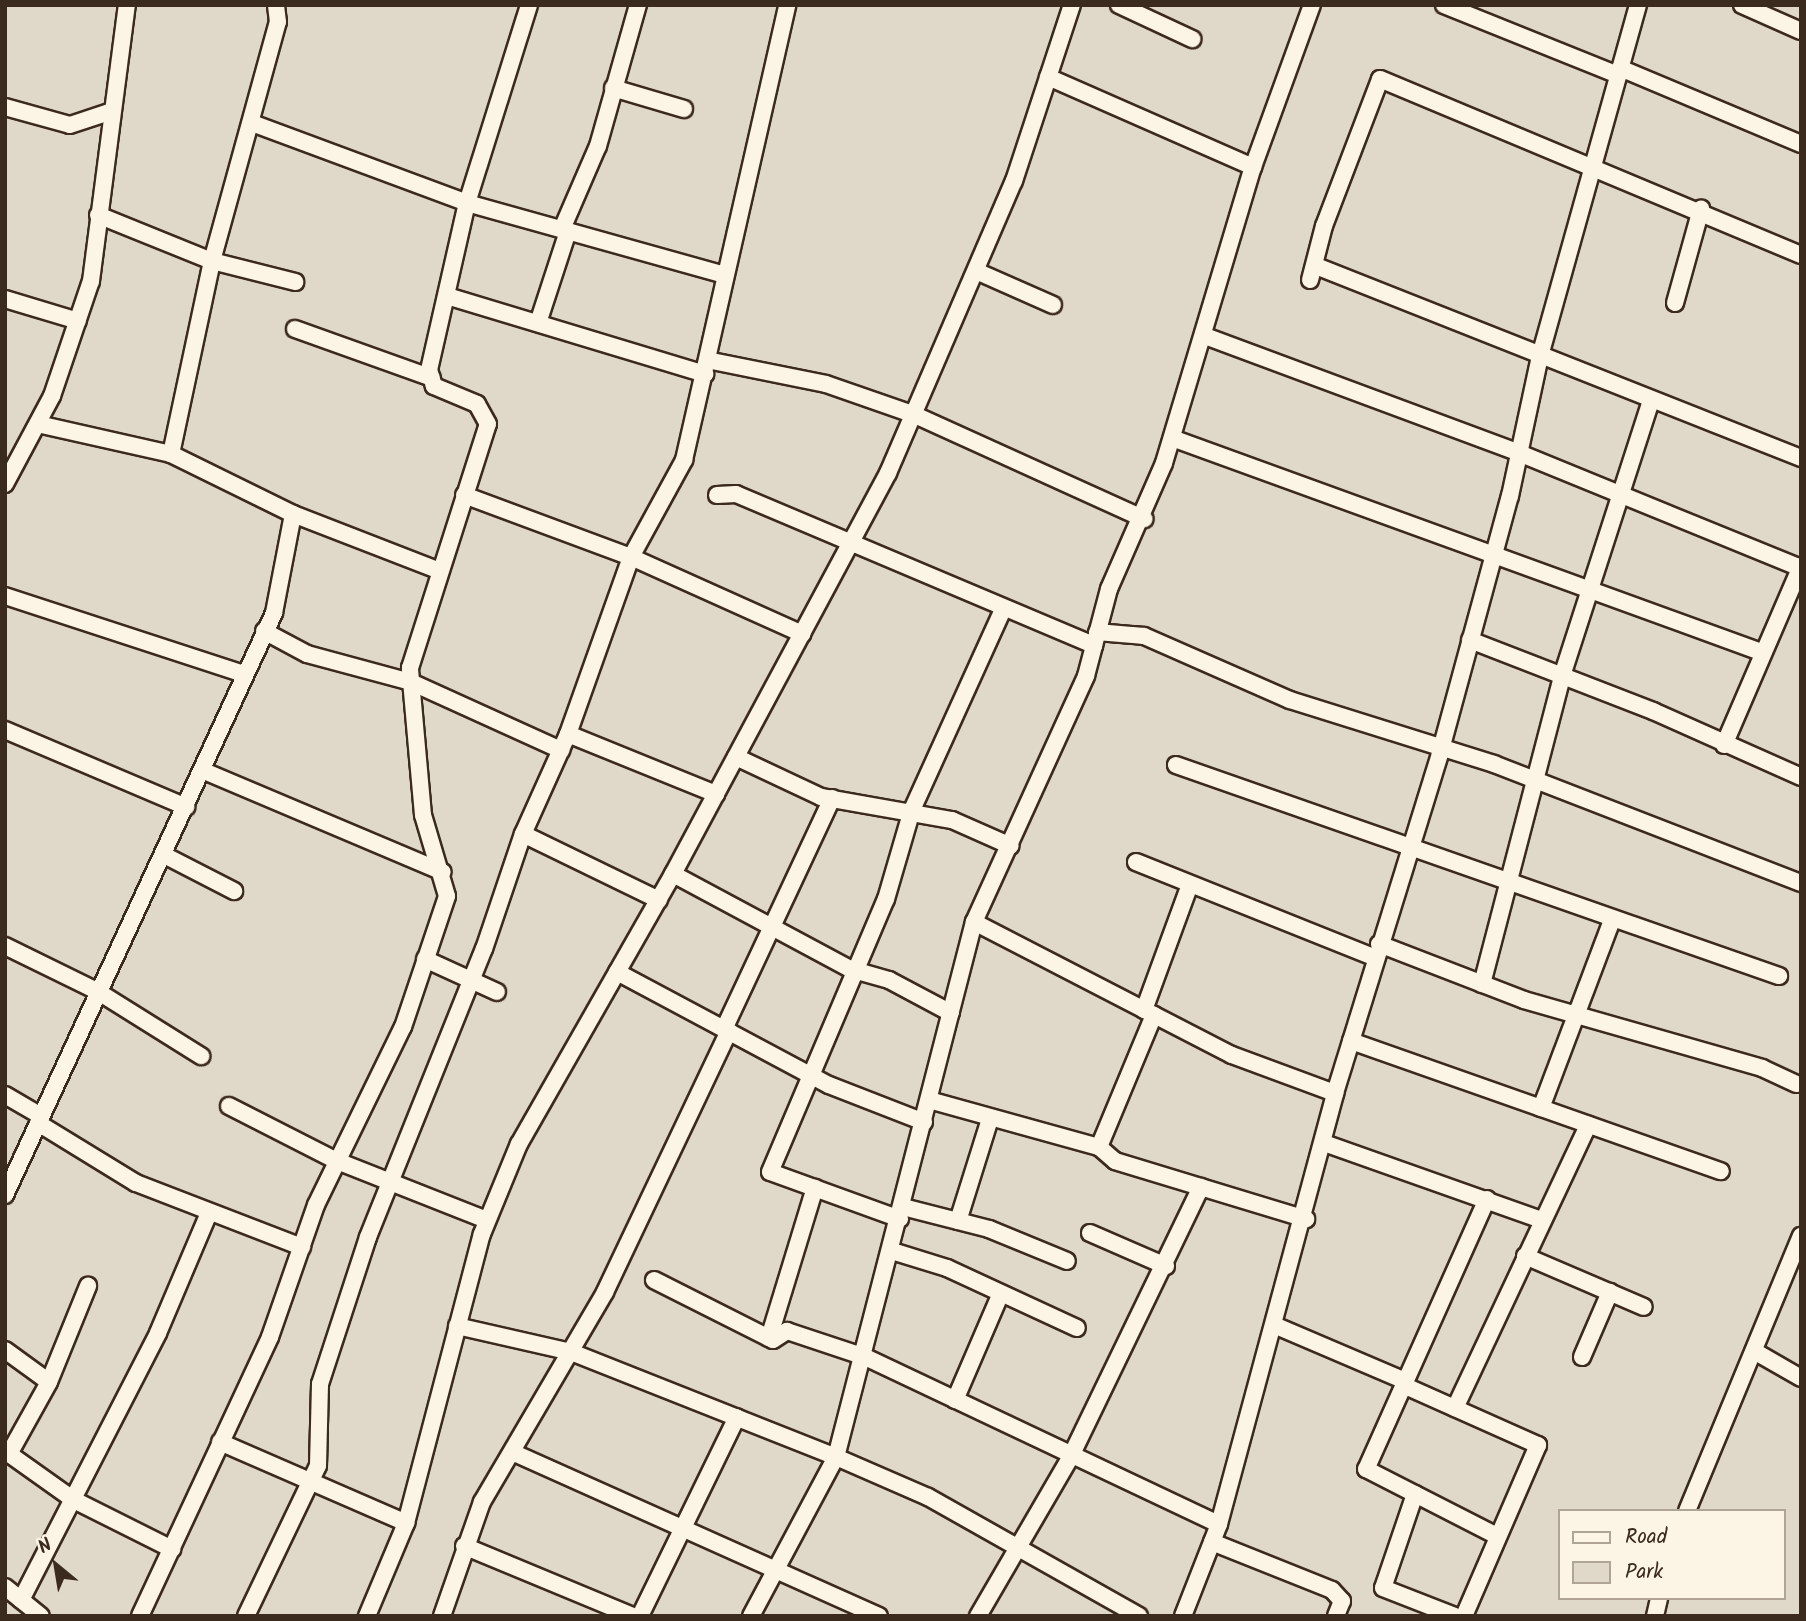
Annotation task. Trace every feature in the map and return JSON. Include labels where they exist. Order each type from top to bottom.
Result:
[{"type":"street","points":[[5,484],[11,462],[38,424],[78,321],[90,281],[109,112],[127,5]]},
{"type":"street","points":[[171,454],[212,261],[278,22],[276,5]]},
{"type":"street","points":[[432,378],[467,203],[529,5]]},
{"type":"street","points":[[538,323],[565,230],[597,146],[638,5]]},
{"type":"street","points":[[246,1616],[312,1482],[320,1450],[320,1384],[390,1180],[471,978],[523,834],[568,734],[631,557],[684,460],[706,367],[722,274],[787,5]]},
{"type":"street","points":[[367,1616],[406,1522],[487,1220],[519,1144],[659,900],[851,543],[915,415],[976,271],[1072,5]]},
{"type":"street","points":[[1119,5],[1192,38]]},
{"type":"street","points":[[751,1616],[836,1457],[865,1357],[974,922],[1011,846],[1096,639],[1108,589],[1144,519],[1205,336],[1253,167],[1312,5]]},
{"type":"street","points":[[1444,5],[1801,144]]},
{"type":"street","points":[[1183,1616],[1219,1524],[1306,1219],[1335,1093],[1407,850],[1442,746],[1520,453],[1540,356],[1639,5]]},
{"type":"street","points":[[1752,7],[1801,31]]},
{"type":"street","points":[[1048,77],[1253,167]]},
{"type":"street","points":[[1801,255],[1701,209],[1380,79],[1324,226],[1313,274],[1540,356],[1801,458]]},
{"type":"street","points":[[613,88],[684,109]]},
{"type":"street","points":[[5,107],[71,125],[109,112]]},
{"type":"street","points":[[252,123],[467,203],[722,274]]},
{"type":"street","points":[[1675,303],[1701,209]]},
{"type":"street","points":[[98,215],[212,261],[295,282]]},
{"type":"street","points":[[976,271],[1053,305]]},
{"type":"street","points":[[447,296],[706,367],[826,384],[915,415],[1144,519]]},
{"type":"street","points":[[5,299],[78,321]]},
{"type":"street","points":[[140,1616],[270,1337],[302,1247],[337,1161],[403,1027],[447,896],[443,873],[423,815],[410,668],[488,424],[485,412],[445,393],[432,378],[295,329]]},
{"type":"street","points":[[1205,336],[1520,453],[1801,567],[1761,652],[1724,745]]},
{"type":"street","points":[[1482,984],[1538,782],[1562,676],[1617,494],[1651,400]]},
{"type":"street","points":[[38,424],[171,454],[293,514],[440,571]]},
{"type":"street","points":[[1172,438],[1761,652]]},
{"type":"street","points":[[717,495],[736,494],[1003,609],[1096,639],[1144,635],[1290,699],[1442,746],[1801,883]]},
{"type":"street","points":[[464,495],[631,557],[802,634]]},
{"type":"street","points":[[5,1195],[97,991],[204,771],[243,674],[264,631],[293,514]]},
{"type":"street","points":[[5,596],[243,674]]},
{"type":"street","points":[[1003,609],[912,810],[857,971],[770,1172],[901,1213],[958,1221],[1067,1261]]},
{"type":"street","points":[[264,631],[307,654],[411,682],[561,750]]},
{"type":"street","points":[[1470,640],[1801,777]]},
{"type":"street","points":[[5,730],[186,807]]},
{"type":"street","points":[[568,734],[716,794]]},
{"type":"street","points":[[736,757],[832,798],[912,810],[1011,846]]},
{"type":"street","points":[[1177,765],[1509,886],[1779,976]]},
{"type":"street","points":[[204,771],[443,873]]},
{"type":"street","points":[[442,1616],[464,1546],[512,1452],[571,1352],[727,1030],[832,798]]},
{"type":"street","points":[[523,834],[659,900]]},
{"type":"street","points":[[164,855],[234,891]]},
{"type":"street","points":[[1136,862],[1377,951],[1574,1015],[1762,1068],[1796,1084]]},
{"type":"street","points":[[673,874],[857,971],[889,979],[951,1013]]},
{"type":"street","points":[[1099,1147],[1149,1013],[1190,884]]},
{"type":"street","points":[[1541,1108],[1612,920]]},
{"type":"street","points":[[974,922],[1232,1055],[1335,1093]]},
{"type":"street","points":[[5,946],[97,991],[201,1056]]},
{"type":"street","points":[[425,959],[497,992]]},
{"type":"street","points":[[617,972],[812,1075],[924,1122]]},
{"type":"street","points":[[1351,1041],[1721,1171]]},
{"type":"street","points":[[5,1096],[136,1183],[302,1247]]},
{"type":"street","points":[[929,1100],[1099,1147],[1115,1161],[1306,1219]]},
{"type":"street","points":[[229,1107],[337,1161],[487,1220]]},
{"type":"street","points":[[958,1221],[990,1119]]},
{"type":"street","points":[[1324,1143],[1541,1220],[1548,1219],[1588,1125]]},
{"type":"street","points":[[978,1616],[1070,1458],[1139,1305],[1166,1266],[1201,1187]]},
{"type":"street","points":[[769,1338],[815,1188]]},
{"type":"street","points":[[1487,1199],[1366,1469],[1497,1536]]},
{"type":"street","points":[[5,1587],[31,1610],[74,1500],[158,1333],[209,1213]]},
{"type":"street","points":[[1455,1408],[1541,1220]]},
{"type":"street","points":[[1090,1233],[1166,1266]]},
{"type":"street","points":[[1688,1509],[1801,1236]]},
{"type":"street","points":[[892,1251],[1001,1293],[1077,1328]]},
{"type":"street","points":[[1525,1256],[1644,1307]]},
{"type":"street","points":[[654,1280],[769,1338],[787,1331],[865,1357],[1070,1458],[1219,1524]]},
{"type":"street","points":[[88,1286],[49,1382],[7,1452],[74,1500],[172,1549]]},
{"type":"street","points":[[1582,1357],[1610,1292]]},
{"type":"street","points":[[955,1400],[1001,1293]]},
{"type":"street","points":[[1274,1325],[1538,1445],[1464,1616]]},
{"type":"street","points":[[457,1326],[571,1352],[836,1457],[928,1497],[1016,1551],[1139,1616]]},
{"type":"street","points":[[5,1350],[49,1382]]},
{"type":"street","points":[[1754,1351],[1801,1378]]},
{"type":"street","points":[[640,1616],[682,1525],[737,1417]]},
{"type":"street","points":[[220,1442],[406,1522]]},
{"type":"street","points":[[512,1452],[778,1567],[879,1616]]},
{"type":"street","points":[[1415,1494],[1383,1588],[1455,1616]]},
{"type":"street","points":[[1212,1542],[1332,1590],[1342,1601],[1336,1616]]},
{"type":"street","points":[[464,1546],[634,1616]]},
{"type":"green space","points":[[5,5],[1801,5],[1801,1616],[5,1616]]}]
